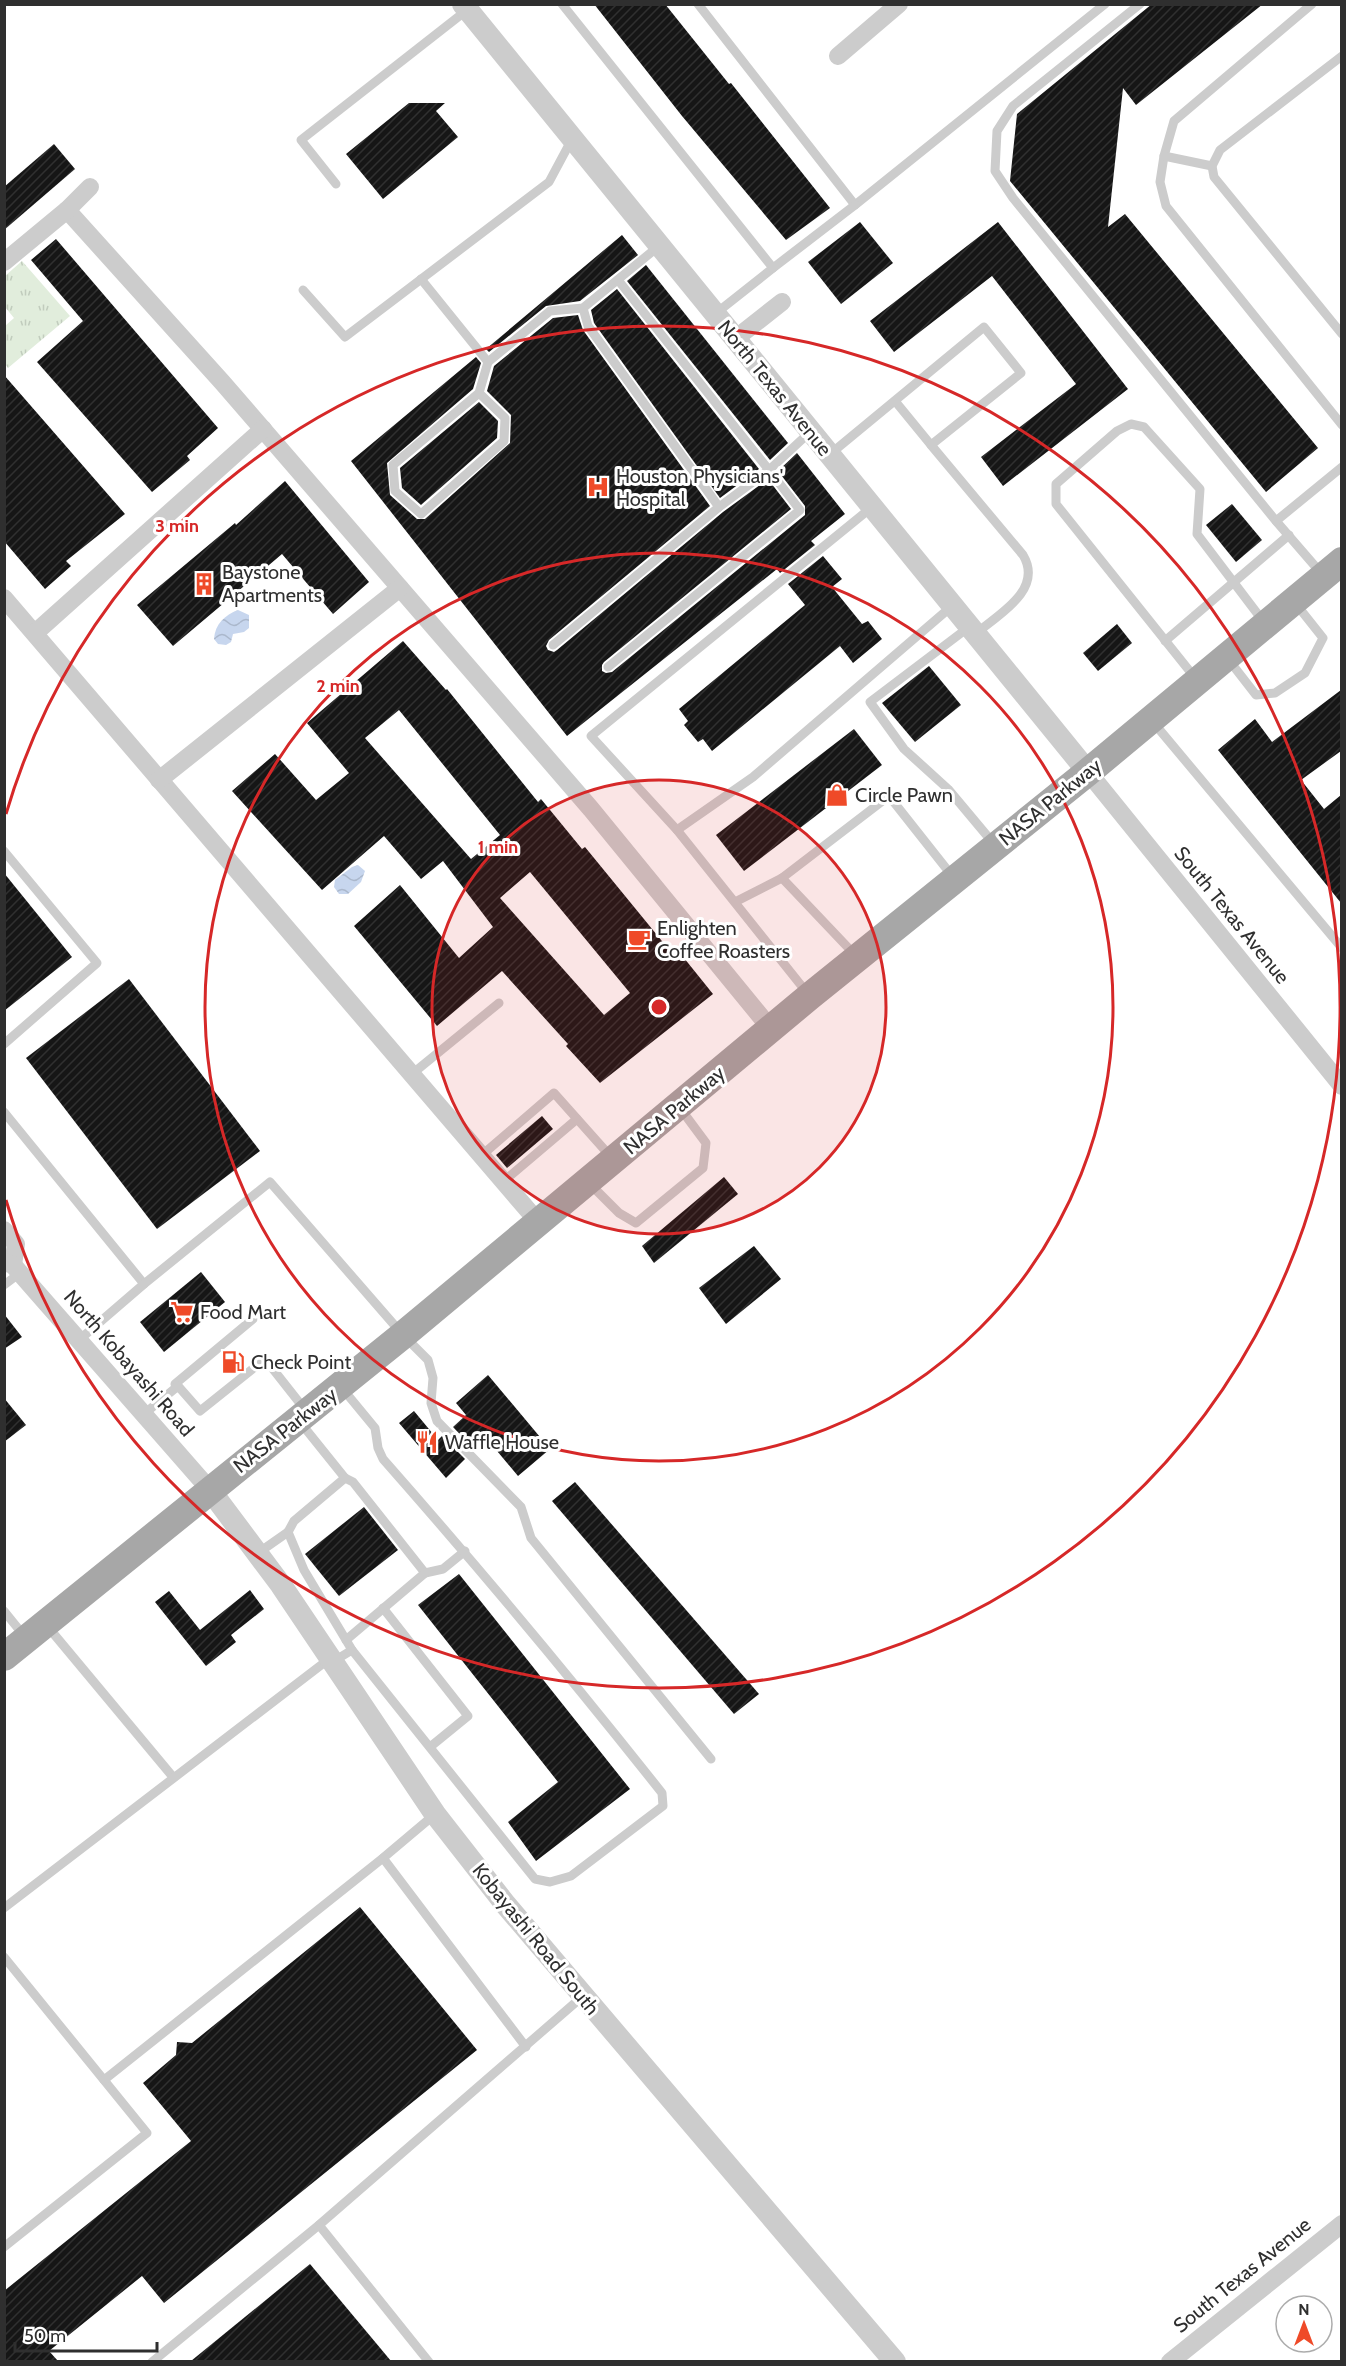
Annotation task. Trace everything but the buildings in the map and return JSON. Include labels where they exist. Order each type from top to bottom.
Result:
[{"type":"main road","name":"NASA Parkway","points":[[4,1657],[116,1569],[210,1490],[403,1335],[810,996],[1088,772],[1332,569]]},
{"type":"street","points":[[838,56],[899,4]]},
{"type":"street","name":"North Texas Avenue","points":[[465,7],[1088,772]]},
{"type":"street","points":[[4,262],[67,210],[90,187]]},
{"type":"street","points":[[67,210],[263,429],[591,809],[771,1029]]},
{"type":"street","points":[[735,339],[782,302]]},
{"type":"street","points":[[35,633],[263,429]]},
{"type":"street","points":[[159,780],[400,588]]},
{"type":"street","points":[[4,598],[539,1222]]},
{"type":"street","name":"South Texas Avenue","points":[[1088,772],[1341,1086]]},
{"type":"street","points":[[4,1230],[16,1244],[13,1266]]},
{"type":"street","name":"North Kobayashi Road","points":[[13,1266],[210,1490]]},
{"type":"street","name":"Kobayashi Road South","points":[[210,1490],[332,1659],[435,1814],[506,1905],[895,2361]]},
{"type":"street","name":"South Texas Avenue","points":[[1170,2361],[1341,2224]]},
{"type":"lane","points":[[562,4],[773,268]]},
{"type":"lane","points":[[698,4],[855,205]]},
{"type":"lane","points":[[715,314],[1105,4]]},
{"type":"lane","points":[[1140,4],[1013,106],[997,131],[995,171],[1013,198],[1276,521],[1289,535],[1332,569]]},
{"type":"lane","points":[[1312,4],[1174,121],[1164,156],[1160,182],[1166,206],[1341,425]]},
{"type":"lane","points":[[336,184],[301,140],[465,7]]},
{"type":"lane","points":[[1341,56],[1220,150],[1212,166],[1214,177],[1341,334]]},
{"type":"lane","points":[[303,290],[345,337],[549,182],[572,140]]},
{"type":"lane","points":[[1164,156],[1212,166]]},
{"type":"lane","points":[[479,393],[505,418],[504,441],[421,514],[395,491],[393,465],[479,393],[488,362],[550,311],[583,308],[659,246]]},
{"type":"lane","points":[[421,279],[488,362]]},
{"type":"lane","points":[[608,667],[800,510],[618,280]]},
{"type":"lane","points":[[583,308],[588,326],[719,507]]},
{"type":"lane","points":[[829,455],[984,327],[1021,373],[931,445]]},
{"type":"lane","points":[[895,401],[1023,555],[1028,568],[1027,585],[1018,597],[870,702],[904,749],[948,789],[996,846]]},
{"type":"lane","points":[[1197,681],[1056,504],[1056,484],[1117,430],[1131,424],[1144,427],[1200,489],[1197,534],[1266,624]]},
{"type":"lane","points":[[553,645],[719,507],[769,470],[810,432]]},
{"type":"lane","points":[[1276,521],[1341,467]]},
{"type":"lane","points":[[810,996],[677,830],[591,736],[872,507]]},
{"type":"lane","points":[[1165,641],[1289,535]]},
{"type":"lane","points":[[1226,657],[1256,695],[1275,693],[1305,674],[1323,638],[1294,600]]},
{"type":"lane","points":[[677,830],[753,777],[952,606]]},
{"type":"lane","points":[[1151,719],[1341,948]]},
{"type":"lane","points":[[735,902],[782,878],[889,796],[955,879]]},
{"type":"lane","points":[[4,851],[97,963],[4,1044]]},
{"type":"lane","points":[[782,878],[858,958]]},
{"type":"lane","points":[[412,1074],[500,1003]]},
{"type":"lane","points":[[482,1155],[501,1145],[529,1121],[554,1093],[614,1160]]},
{"type":"lane","points":[[588,1182],[619,1213],[636,1224],[687,1183],[703,1168],[706,1143],[679,1106]]},
{"type":"lane","points":[[4,1112],[144,1284]]},
{"type":"lane","points":[[504,1181],[533,1151],[577,1119]]},
{"type":"lane","points":[[79,1340],[270,1182],[403,1335],[428,1360],[433,1378],[431,1403],[437,1421],[521,1507],[531,1538],[711,1759]]},
{"type":"lane","points":[[4,1285],[13,1266]]},
{"type":"lane","points":[[253,1319],[175,1384],[200,1411],[265,1359],[345,1478],[353,1482],[425,1573]]},
{"type":"lane","points":[[144,1414],[178,1386]]},
{"type":"lane","points":[[288,1532],[304,1570],[352,1650],[535,1879],[550,1882],[571,1876],[663,1806],[662,1793],[512,1606],[383,1459],[378,1448],[375,1428],[340,1386]]},
{"type":"lane","points":[[258,1554],[288,1532],[294,1521],[345,1478]]},
{"type":"lane","points":[[346,1640],[425,1573],[443,1569],[465,1551]]},
{"type":"lane","points":[[383,1608],[468,1716],[430,1747]]},
{"type":"lane","points":[[4,1611],[36,1631],[173,1777]]},
{"type":"lane","points":[[4,1908],[173,1777],[332,1659],[352,1650]]},
{"type":"lane","points":[[104,2080],[435,1814]]},
{"type":"lane","points":[[383,1858],[526,2047]]},
{"type":"lane","points":[[4,1957],[147,2133],[4,2247]]},
{"type":"lane","points":[[152,2361],[319,2225],[583,1996]]},
{"type":"lane","points":[[319,2225],[429,2361]]},
{"type":"green space","points":[[22,261],[70,316],[8,368],[5,364],[5,326],[14,318],[5,307],[5,276]]},
{"type":"water","points":[[238,610],[249,615],[249,628],[244,632],[233,634],[231,642],[226,645],[218,644],[214,639],[219,625],[225,617]]},
{"type":"water","points":[[358,865],[365,871],[361,882],[348,894],[339,894],[334,887],[335,880]]},
{"type":"place","name":"Houston Physicians' Hospital","points":[[598,487]]},
{"type":"place","name":"Baystone Apartments","points":[[204,584]]},
{"type":"place","name":"Circle Pawn","points":[[837,795]]},
{"type":"place","name":"Enlighten Coffee Roasters","points":[[639,939]]},
{"type":"place","name":"Food Mart","points":[[182,1312]]},
{"type":"place","name":"Check Point","points":[[233,1362]]},
{"type":"place","name":"Waffle House","points":[[427,1442]]}]
